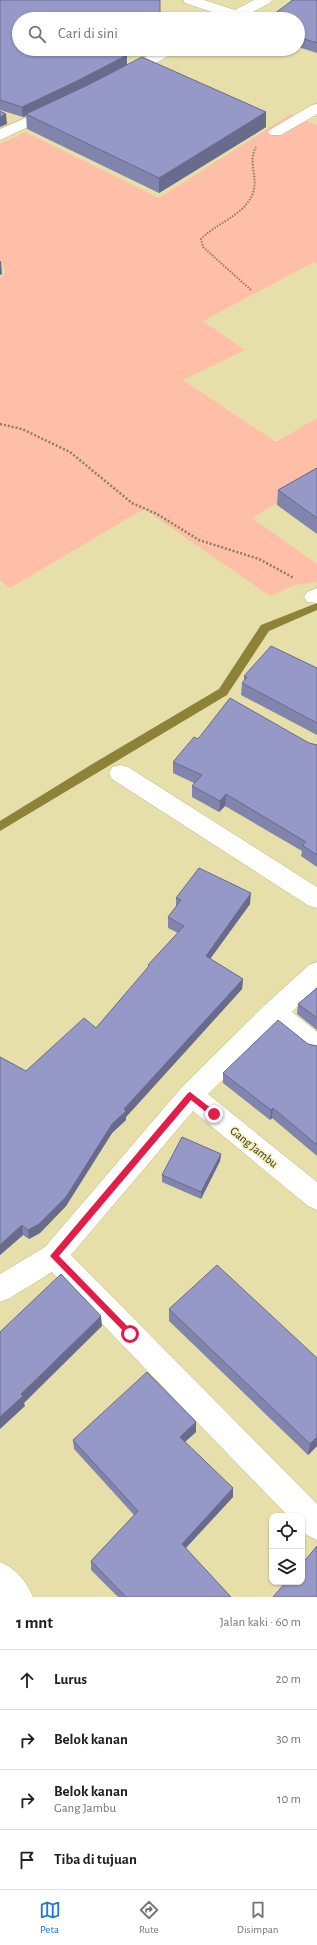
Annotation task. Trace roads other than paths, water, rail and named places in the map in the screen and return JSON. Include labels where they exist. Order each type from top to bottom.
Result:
[{"type":"street","points":[[190,0],[220,12]]},
{"type":"street","points":[[242,12],[265,0]]},
{"type":"street","points":[[110,81],[158,56]]},
{"type":"street","points":[[0,134],[63,105]]},
{"type":"street","points":[[276,132],[317,108]]},
{"type":"street","points":[[6,118],[23,124]]},
{"type":"street","points":[[120,773],[317,899]]},
{"type":"street","points":[[0,1289],[54,1256],[190,1095],[317,972]]},
{"type":"street","points":[[274,1012],[317,1046]]},
{"type":"street","name":"Gang Jambu","points":[[190,1095],[317,1198]]},
{"type":"street","points":[[54,1256],[317,1525]]},
{"type":"street","points":[[0,1576],[18,1597]]},
{"type":"waterway","points":[[0,827],[98,766],[223,692],[265,628],[317,606]]}]
